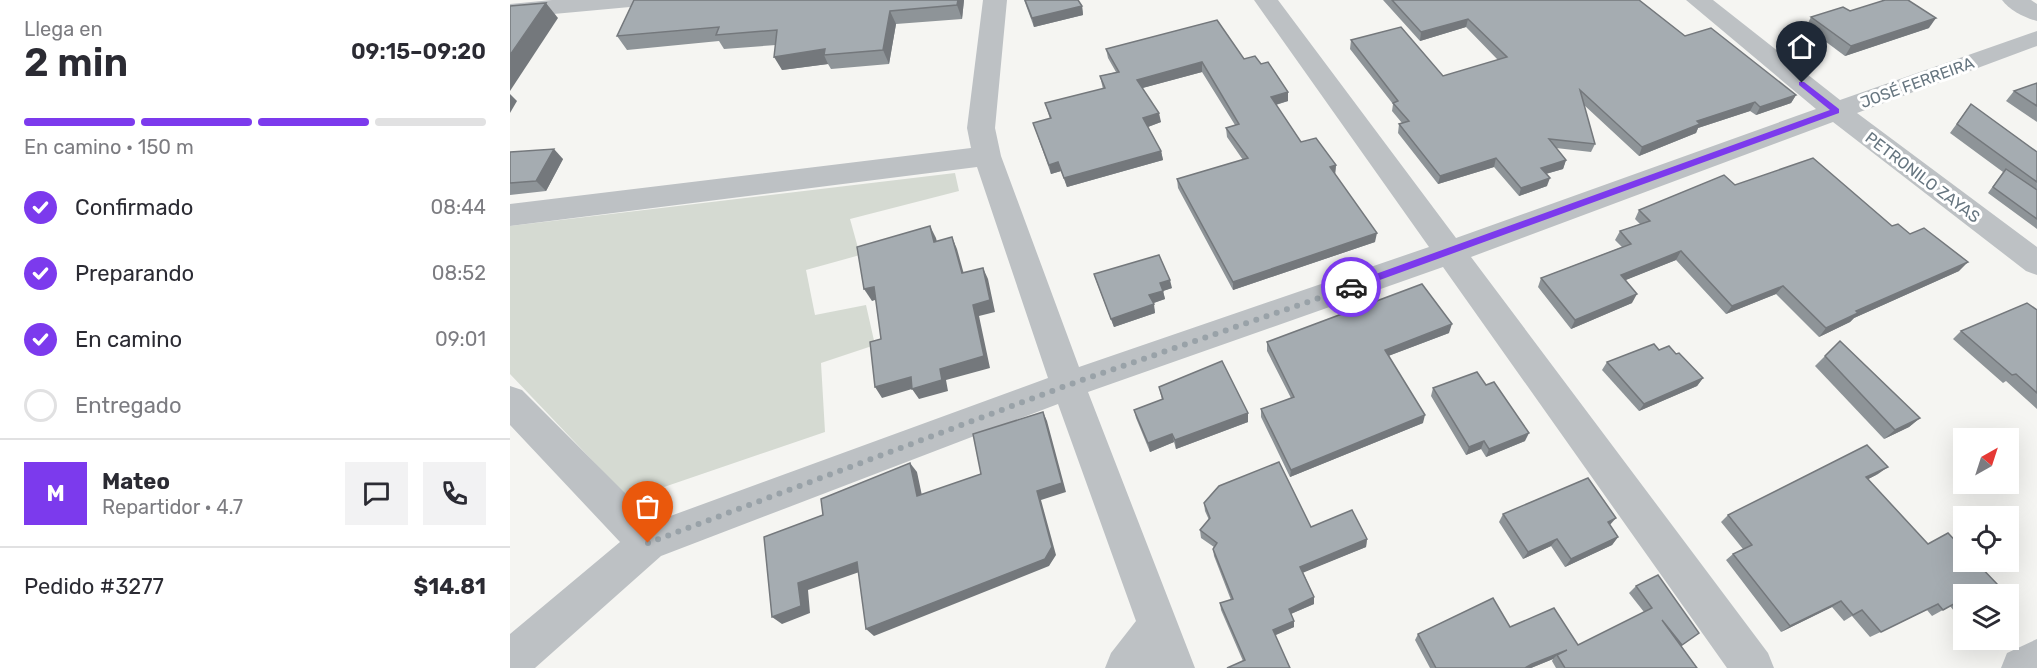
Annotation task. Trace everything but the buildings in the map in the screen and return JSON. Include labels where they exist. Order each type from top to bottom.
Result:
[{"type":"street","points":[[510,11],[630,0]]},
{"type":"street","points":[[995,0],[981,128],[987,156],[1068,385],[1160,624],[1174,668]]},
{"type":"street","points":[[1266,0],[1753,668]]},
{"type":"street","name":"PETRONILO ZAYAS","points":[[1698,0],[1836,111],[2037,263]]},
{"type":"street","points":[[2014,0],[2037,14]]},
{"type":"street","name":"JOSÉ FERREIRA","points":[[510,662],[648,543],[1068,385],[1450,252],[2037,38]]},
{"type":"street","points":[[510,215],[987,156]]},
{"type":"street","points":[[510,401],[648,543]]},
{"type":"street","points":[[1126,668],[1160,624]]},
{"type":"street","points":[[2022,668],[2037,660]]},
{"type":"shaded area","points":[[955,173],[959,191],[850,219],[860,255],[806,270],[815,315],[866,305],[875,345],[821,363],[825,432],[629,499],[510,374],[510,226]]},
{"type":"way so far","points":[[648,543],[1068,385],[1351,287]]},
{"type":"route","points":[[1351,287],[1836,111],[1802,83]]}]
